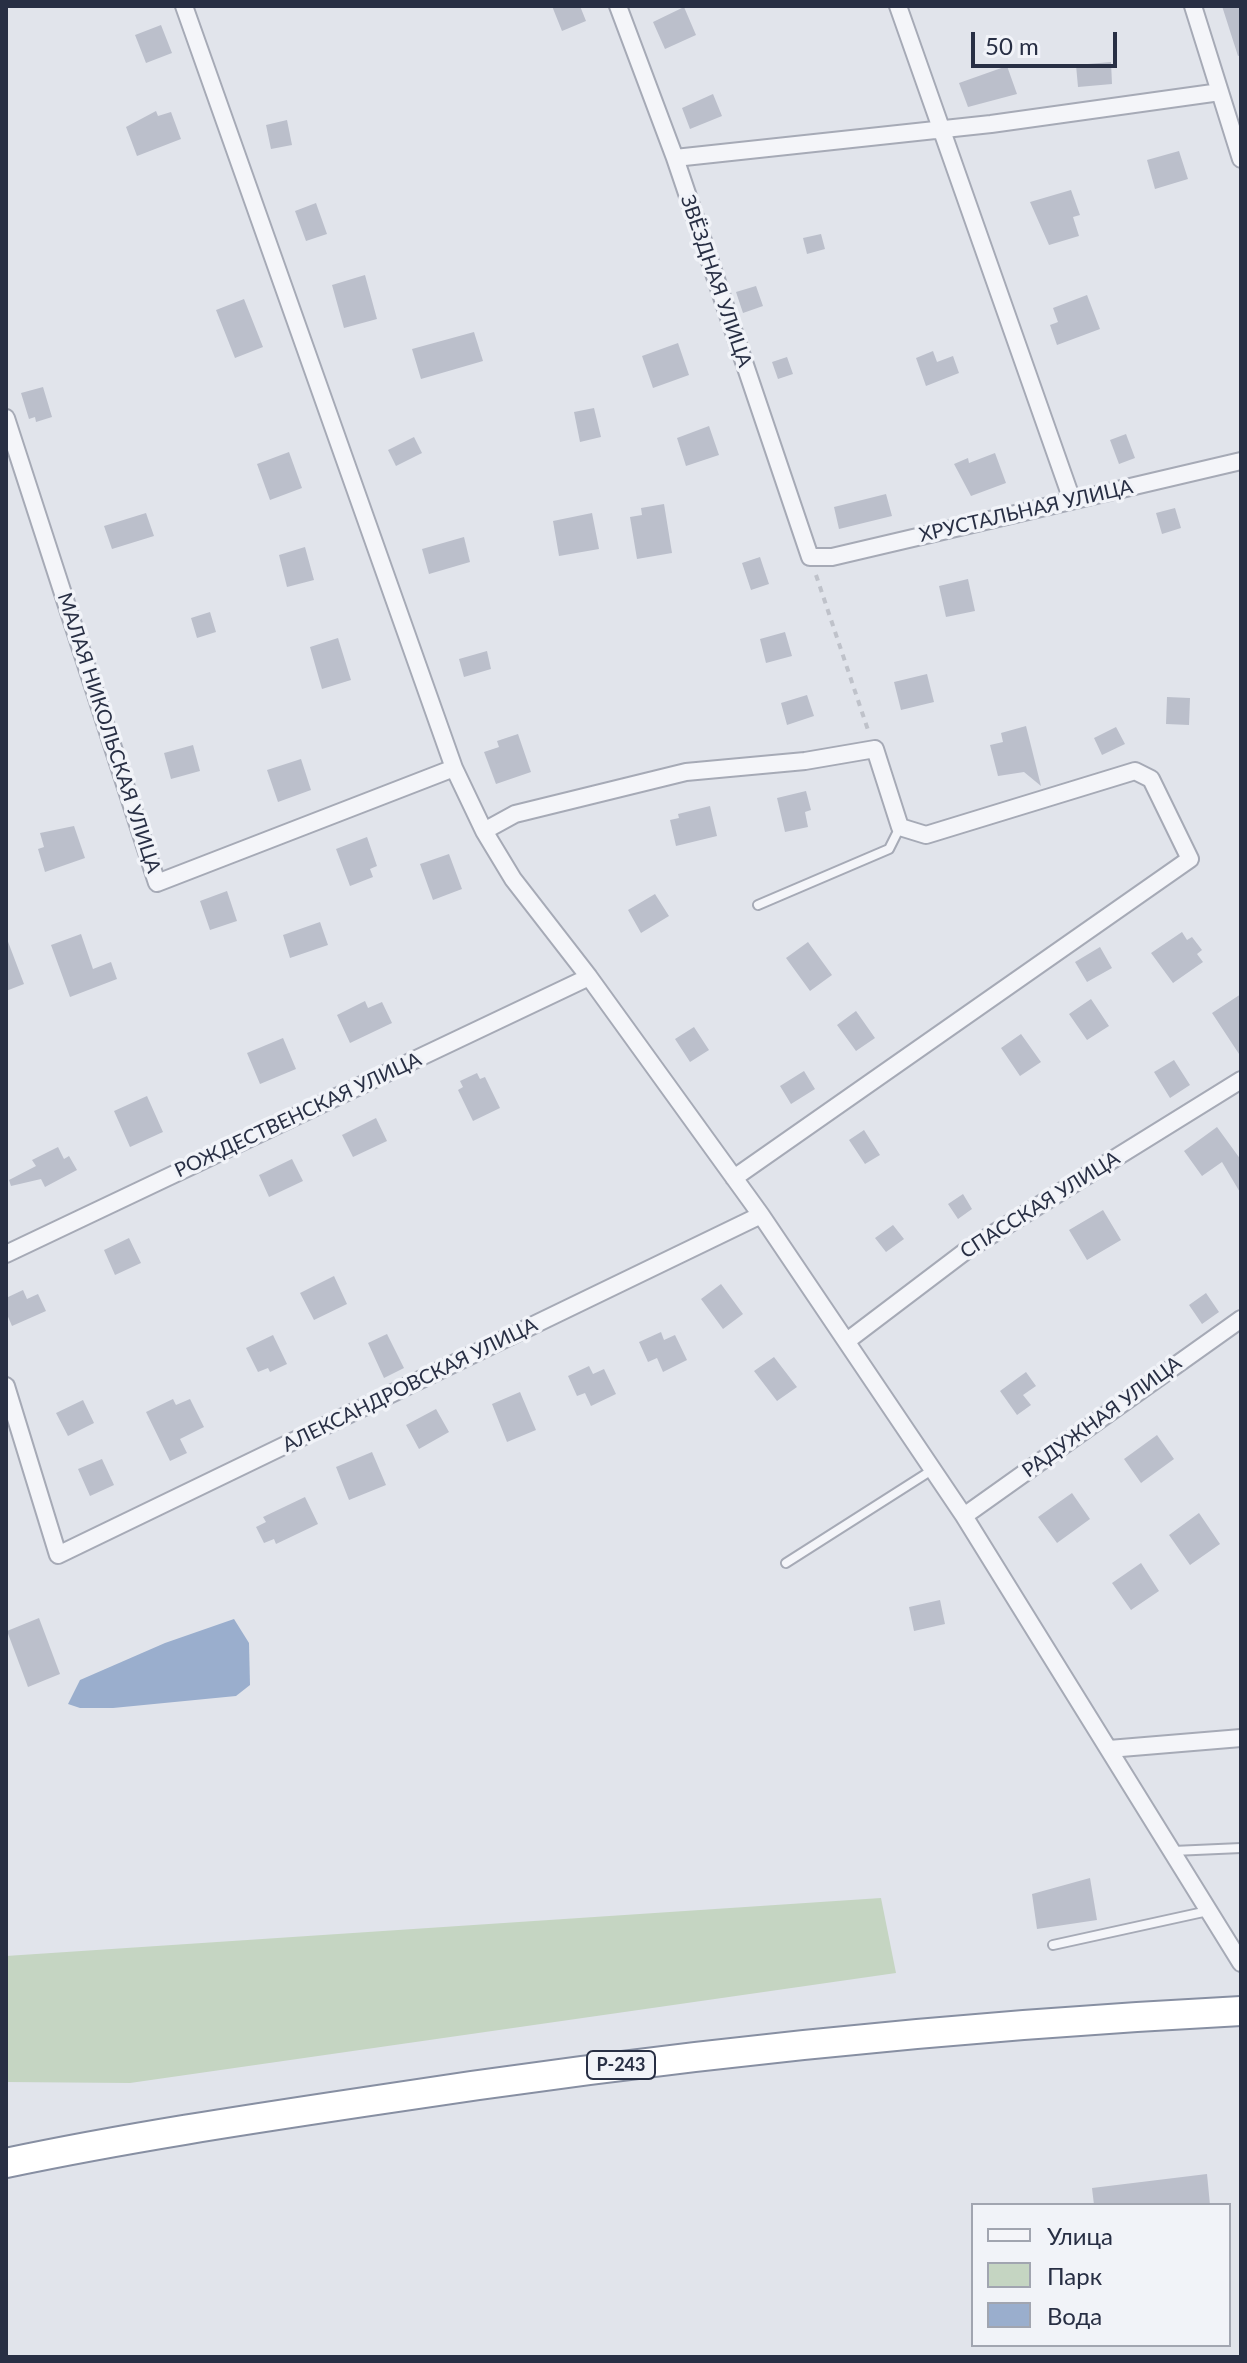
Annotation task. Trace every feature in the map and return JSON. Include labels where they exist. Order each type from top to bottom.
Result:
[{"type":"highway","name":"Р-243","points":[[6,2163],[165,2133],[662,2059],[1060,2020],[1241,2011]]},
{"type":"street","points":[[184,6],[454,768],[484,831],[513,879],[589,977],[761,1215],[933,1469],[1241,1963]]},
{"type":"street","name":"ЗВЁЗДНАЯ УЛИЦА","points":[[618,6],[675,158],[810,557]]},
{"type":"street","points":[[898,6],[1072,500]]},
{"type":"street","points":[[1193,6],[1241,159]]},
{"type":"street","points":[[675,158],[1220,92]]},
{"type":"street","name":"МАЛАЯ НИКОЛЬСКАЯ УЛИЦА","points":[[6,418],[157,883],[454,768]]},
{"type":"street","name":"ХРУСТАЛЬНАЯ УЛИЦА","points":[[810,557],[832,557],[1241,461]]},
{"type":"street","points":[[484,831],[515,814],[686,772],[805,761],[875,749],[900,827],[926,835],[1135,771],[1151,779],[1190,859],[734,1178]]},
{"type":"street","name":"РОЖДЕСТВЕНСКАЯ УЛИЦА","points":[[6,1254],[589,977]]},
{"type":"street","name":"СПАССКАЯ УЛИЦА","points":[[847,1341],[967,1250],[1241,1080]]},
{"type":"street","name":"АЛЕКСАНДРОВСКАЯ УЛИЦА","points":[[6,1386],[58,1555],[761,1215]]},
{"type":"street","name":"РАДУЖНАЯ УЛИЦА","points":[[964,1516],[1241,1319]]},
{"type":"street","points":[[1109,1749],[1241,1738]]},
{"type":"lane","points":[[758,905],[889,849],[900,827]]},
{"type":"lane","points":[[786,1563],[933,1469]]},
{"type":"lane","points":[[1172,1851],[1241,1848]]},
{"type":"lane","points":[[1053,1945],[1209,1911]]},
{"type":"path","points":[[810,557],[859,711],[875,749]]},
{"type":"green space","points":[[881,1898],[896,1973],[130,2083],[6,2082],[6,1956]]},
{"type":"water","points":[[234,1619],[249,1643],[250,1685],[236,1696],[113,1708],[80,1708],[68,1704],[80,1680],[165,1643]]},
{"type":"building","points":[[552,6],[580,6],[586,21],[562,31]]},
{"type":"building","points":[[1222,6],[1241,6],[1241,55],[1238,56]]},
{"type":"building","points":[[684,7],[696,35],[665,49],[653,22]]},
{"type":"building","points":[[161,25],[172,53],[146,63],[135,35]]},
{"type":"building","points":[[1111,62],[1112,84],[1078,87],[1076,65]]},
{"type":"building","points":[[1007,66],[1017,94],[968,107],[959,83]]},
{"type":"building","points":[[713,94],[722,116],[690,129],[682,108]]},
{"type":"building","points":[[156,111],[158,116],[171,112],[181,139],[137,156],[126,127]]},
{"type":"building","points":[[287,120],[292,145],[271,149],[266,125]]},
{"type":"building","points":[[1179,151],[1188,179],[1155,189],[1147,160]]},
{"type":"building","points":[[1071,190],[1080,215],[1073,217],[1079,236],[1049,245],[1030,202]]},
{"type":"building","points":[[316,203],[327,234],[306,241],[295,211]]},
{"type":"building","points":[[821,234],[825,249],[807,254],[803,238]]},
{"type":"building","points":[[365,275],[377,319],[344,328],[332,285]]},
{"type":"building","points":[[756,286],[763,306],[743,313],[736,292]]},
{"type":"building","points":[[1087,295],[1100,329],[1057,345],[1050,325],[1058,322],[1053,308]]},
{"type":"building","points":[[244,299],[263,347],[235,358],[216,310]]},
{"type":"building","points":[[474,332],[483,361],[421,379],[412,349]]},
{"type":"building","points":[[678,343],[689,375],[653,388],[642,356]]},
{"type":"building","points":[[933,351],[937,362],[953,356],[959,373],[926,386],[916,358]]},
{"type":"building","points":[[787,357],[793,374],[778,379],[772,362]]},
{"type":"building","points":[[43,387],[52,417],[36,422],[35,417],[29,419],[21,393]]},
{"type":"building","points":[[594,408],[601,437],[580,442],[574,412]]},
{"type":"building","points":[[709,426],[719,455],[686,466],[677,438]]},
{"type":"building","points":[[1126,434],[1135,458],[1119,464],[1110,440]]},
{"type":"building","points":[[414,437],[422,453],[396,466],[388,450]]},
{"type":"building","points":[[289,452],[302,488],[270,500],[257,464]]},
{"type":"building","points":[[995,453],[1006,483],[971,496],[954,464],[968,458],[969,463]]},
{"type":"building","points":[[886,494],[892,516],[839,529],[834,507]]},
{"type":"building","points":[[664,504],[672,553],[637,559],[630,517],[642,515],[641,508]]},
{"type":"building","points":[[1175,508],[1181,528],[1162,534],[1156,513]]},
{"type":"building","points":[[146,513],[154,536],[112,549],[104,526]]},
{"type":"building","points":[[592,513],[599,549],[559,556],[553,521]]},
{"type":"building","points":[[464,537],[470,562],[429,574],[422,549]]},
{"type":"building","points":[[305,547],[314,580],[287,587],[279,555]]},
{"type":"building","points":[[760,557],[769,584],[751,590],[742,563]]},
{"type":"building","points":[[968,579],[975,611],[946,617],[939,586]]},
{"type":"building","points":[[210,612],[216,632],[197,638],[191,618]]},
{"type":"building","points":[[785,632],[792,656],[766,663],[760,639]]},
{"type":"building","points":[[338,638],[351,680],[322,689],[310,647]]},
{"type":"building","points":[[487,651],[491,669],[464,677],[459,659]]},
{"type":"building","points":[[927,674],[934,702],[901,710],[894,682]]},
{"type":"building","points":[[807,695],[814,716],[787,725],[781,703]]},
{"type":"building","points":[[1167,697],[1190,698],[1189,725],[1166,724]]},
{"type":"building","points":[[1026,726],[1041,786],[1024,772],[998,776],[990,745],[1003,742],[1001,733]]},
{"type":"building","points":[[1116,727],[1125,744],[1102,755],[1094,738]]},
{"type":"building","points":[[518,734],[531,772],[496,784],[484,752],[499,747],[497,741]]},
{"type":"building","points":[[193,745],[200,771],[171,779],[164,753]]},
{"type":"building","points":[[301,759],[311,790],[278,802],[267,770]]},
{"type":"building","points":[[806,791],[811,810],[805,812],[808,827],[785,832],[777,798]]},
{"type":"building","points":[[710,806],[717,836],[676,846],[670,820],[679,818],[678,814]]},
{"type":"building","points":[[74,826],[85,858],[45,872],[38,849],[44,847],[40,833]]},
{"type":"building","points":[[367,837],[377,866],[370,869],[373,877],[350,886],[336,849]]},
{"type":"building","points":[[449,854],[462,889],[433,900],[420,864]]},
{"type":"building","points":[[227,891],[237,921],[210,930],[200,901]]},
{"type":"building","points":[[655,894],[669,916],[641,933],[628,910]]},
{"type":"building","points":[[320,922],[328,945],[290,958],[283,935]]},
{"type":"building","points":[[1182,932],[1187,940],[1192,937],[1202,950],[1197,954],[1203,962],[1173,983],[1151,953]]},
{"type":"building","points":[[81,934],[93,969],[111,962],[117,979],[70,997],[51,945]]},
{"type":"building","points":[[6,940],[24,984],[6,991]]},
{"type":"building","points":[[808,942],[832,975],[810,991],[786,958]]},
{"type":"building","points":[[1100,947],[1112,968],[1087,982],[1075,962]]},
{"type":"building","points":[[1241,994],[1241,1057],[1212,1013]]},
{"type":"building","points":[[1091,999],[1109,1026],[1087,1040],[1069,1014]]},
{"type":"building","points":[[365,1001],[368,1008],[382,1002],[392,1023],[350,1043],[337,1015]]},
{"type":"building","points":[[856,1011],[875,1038],[856,1051],[837,1025]]},
{"type":"building","points":[[694,1027],[709,1050],[690,1062],[675,1039]]},
{"type":"building","points":[[1021,1034],[1041,1062],[1020,1076],[1001,1048]]},
{"type":"building","points":[[283,1038],[296,1069],[260,1084],[247,1053]]},
{"type":"building","points":[[1174,1060],[1190,1085],[1170,1098],[1154,1072]]},
{"type":"building","points":[[804,1071],[815,1089],[791,1104],[780,1086]]},
{"type":"building","points":[[477,1073],[480,1079],[485,1077],[500,1108],[473,1121],[458,1090],[463,1087],[460,1081]]},
{"type":"building","points":[[147,1096],[163,1132],[130,1147],[114,1111]]},
{"type":"building","points":[[376,1118],[387,1141],[353,1157],[342,1135]]},
{"type":"building","points":[[1217,1127],[1241,1160],[1241,1194],[1222,1162],[1202,1176],[1184,1151]]},
{"type":"building","points":[[864,1130],[880,1155],[865,1164],[849,1140]]},
{"type":"building","points":[[58,1147],[64,1159],[69,1156],[77,1170],[45,1187],[41,1179],[11,1186],[9,1180],[36,1166],[32,1160]]},
{"type":"building","points":[[292,1159],[303,1181],[269,1197],[259,1175]]},
{"type":"building","points":[[963,1194],[972,1209],[958,1219],[948,1204]]},
{"type":"building","points":[[1103,1210],[1121,1240],[1087,1260],[1069,1230]]},
{"type":"building","points":[[893,1225],[904,1239],[886,1252],[875,1238]]},
{"type":"building","points":[[129,1238],[141,1263],[115,1275],[104,1250]]},
{"type":"building","points":[[334,1276],[347,1304],[314,1320],[300,1293]]},
{"type":"building","points":[[721,1284],[743,1314],[723,1329],[701,1299]]},
{"type":"building","points":[[23,1290],[27,1299],[38,1294],[46,1311],[12,1326],[6,1312],[6,1298]]},
{"type":"building","points":[[1206,1293],[1219,1312],[1202,1324],[1189,1305]]},
{"type":"building","points":[[661,1332],[664,1340],[675,1335],[687,1360],[663,1372],[657,1358],[648,1362],[639,1342]]},
{"type":"building","points":[[387,1334],[404,1368],[384,1378],[368,1343]]},
{"type":"building","points":[[273,1335],[287,1364],[270,1372],[268,1368],[258,1372],[246,1348]]},
{"type":"building","points":[[774,1357],[797,1387],[777,1401],[754,1371]]},
{"type":"building","points":[[589,1366],[593,1374],[604,1369],[616,1394],[591,1406],[585,1393],[577,1396],[568,1376]]},
{"type":"building","points":[[1026,1372],[1036,1386],[1023,1395],[1031,1405],[1017,1415],[1000,1391]]},
{"type":"building","points":[[520,1392],[536,1430],[507,1442],[492,1404]]},
{"type":"building","points":[[173,1399],[176,1405],[190,1399],[204,1427],[180,1439],[187,1453],[170,1461],[146,1412]]},
{"type":"building","points":[[83,1400],[94,1423],[68,1436],[56,1413]]},
{"type":"building","points":[[436,1409],[449,1432],[419,1449],[406,1425]]},
{"type":"building","points":[[1157,1435],[1174,1459],[1141,1483],[1124,1459]]},
{"type":"building","points":[[372,1452],[386,1485],[349,1500],[336,1467]]},
{"type":"building","points":[[102,1459],[114,1485],[90,1496],[78,1469]]},
{"type":"building","points":[[1072,1493],[1090,1519],[1057,1543],[1038,1517]]},
{"type":"building","points":[[305,1497],[318,1524],[276,1544],[274,1539],[264,1543],[256,1527],[266,1522],[263,1517]]},
{"type":"building","points":[[1199,1513],[1220,1544],[1190,1565],[1169,1535]]},
{"type":"building","points":[[1141,1563],[1159,1591],[1131,1610],[1112,1583]]},
{"type":"building","points":[[940,1600],[945,1624],[914,1631],[909,1607]]},
{"type":"building","points":[[39,1618],[60,1674],[28,1687],[7,1631]]},
{"type":"building","points":[[1090,1878],[1097,1920],[1037,1929],[1032,1894]]},
{"type":"building","points":[[1207,2174],[1210,2203],[1094,2203],[1092,2188]]}]
